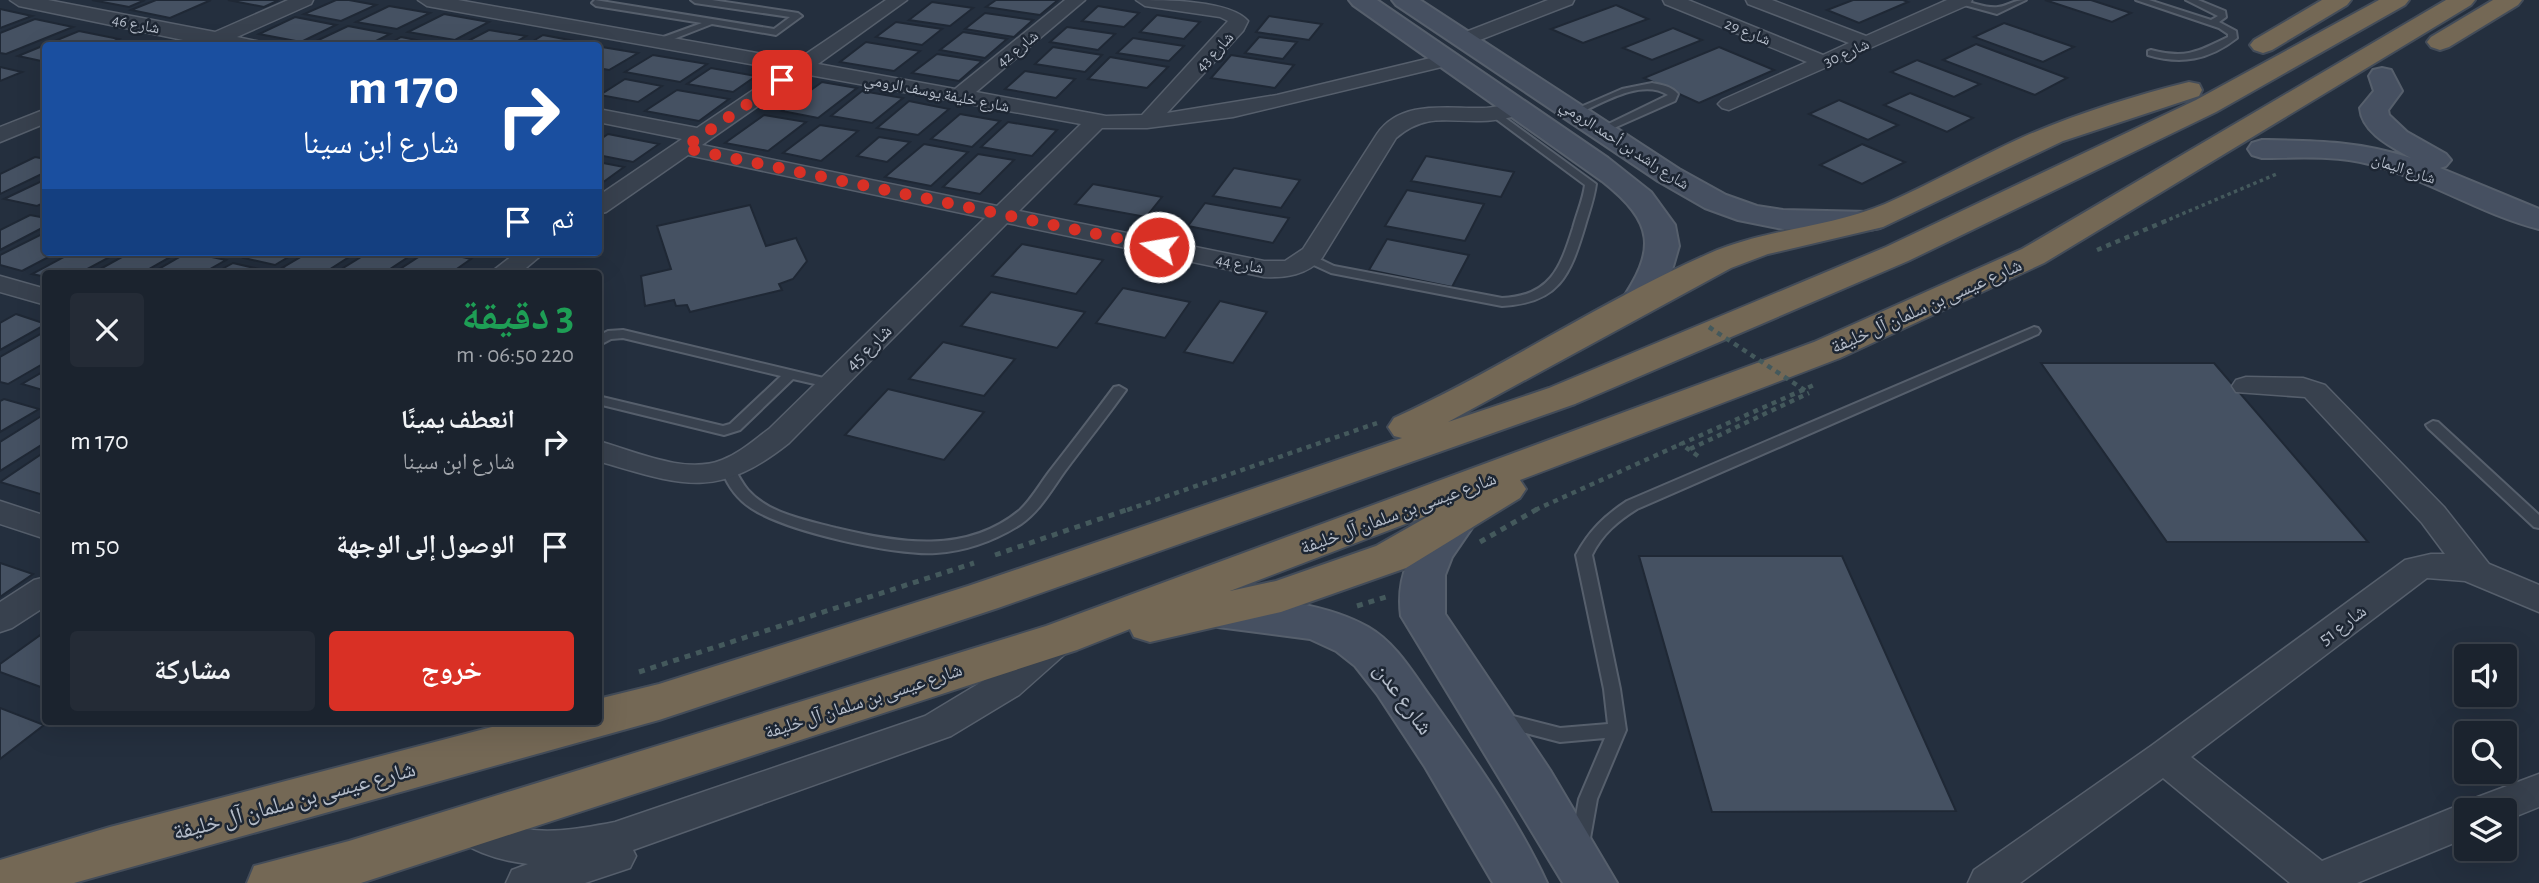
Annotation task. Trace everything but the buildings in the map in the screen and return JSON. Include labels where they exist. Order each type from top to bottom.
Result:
[{"type":"highway","points":[[1896,254],[2011,183],[2189,90],[2339,0]]},
{"type":"highway","points":[[984,572],[1562,397],[1896,254],[2206,106],[2397,0]]},
{"type":"highway","name":"شارع عيسى بن سلمان آل خليفة","points":[[273,883],[349,864],[1061,638],[1827,350],[2034,256],[2463,0]]},
{"type":"highway","points":[[2034,256],[2146,210],[2262,149],[2510,0]]},
{"type":"highway","points":[[602,717],[659,702],[984,572],[1410,426],[1487,388],[1636,304],[1723,259],[1869,221],[1896,211],[2036,142],[2189,90]]},
{"type":"highway","points":[[1061,638],[1088,637],[1281,596],[1466,532],[1562,450]]},
{"type":"highway","name":"شارع عيسى بن سلمان آل خليفة","points":[[2,883],[110,849],[573,725]]},
{"type":"street","name":"شارع 46","points":[[19,0],[210,42]]},
{"type":"street","points":[[210,42],[304,0]]},
{"type":"street","name":"شارع خليفة يوسف الرومي","points":[[427,0],[1096,121],[1149,120],[1239,108],[1453,42],[1565,0]]},
{"type":"street","points":[[602,204],[898,0]]},
{"type":"street","name":"شارع 42","points":[[959,96],[1076,0]]},
{"type":"street","name":"شارع 43","points":[[1145,0],[1224,12],[1238,21],[1236,27],[1149,120]]},
{"type":"street","name":"شارع 29","points":[[1672,0],[1824,62]]},
{"type":"street","name":"شارع 29","points":[[1755,0],[1866,43]]},
{"type":"street","name":"شارع 30","points":[[1729,104],[1961,1]]},
{"type":"street","name":"شارع راشد بن أحمد الرومي","points":[[1393,11],[1453,42],[1574,112],[1700,192],[1733,208],[1801,222],[1869,221]]},
{"type":"street","name":"شارع راشد بن أحمد الرومي","points":[[1453,42],[1507,111],[1599,166],[1637,195],[1660,227],[1663,238],[1660,261],[1636,304]]},
{"type":"street","name":"شارع اليمان","points":[[2382,76],[2388,91],[2386,97],[2374,107],[2375,118],[2425,164],[2539,219]]},
{"type":"street","points":[[1308,258],[1388,134],[1400,123],[1438,112],[1507,111]]},
{"type":"street","points":[[4,130],[42,116]]},
{"type":"street","points":[[602,116],[693,142]]},
{"type":"street","name":"شارع 45","points":[[602,452],[699,476],[741,466],[766,448],[832,384],[1096,121]]},
{"type":"street","points":[[4,130],[42,136]]},
{"type":"street","name":"شارع 44","points":[[693,142],[1002,214],[1264,268],[1293,268],[1308,258]]},
{"type":"street","name":"شارع اليمان","points":[[2262,149],[2347,151],[2425,164],[2539,199]]},
{"type":"street","points":[[1599,166],[1620,167],[1633,160],[1633,151]]},
{"type":"street","points":[[507,270],[526,256]]},
{"type":"street","points":[[0,284],[42,296]]},
{"type":"street","points":[[2246,386],[2303,387],[2315,391],[2434,516],[2478,574]]},
{"type":"street","points":[[0,512],[42,527]]},
{"type":"street","points":[[1466,532],[1425,563],[1420,586],[1423,617],[1584,871]]},
{"type":"street","name":"شارع 51","points":[[1988,883],[2164,757],[2417,568],[2427,565],[2443,566],[2478,574],[2539,600]]},
{"type":"street","points":[[0,619],[42,592]]},
{"type":"street","name":"شارع عدن","points":[[1217,611],[1284,617],[1306,622],[1330,629],[1367,649],[1381,664],[1450,762],[1521,883]]},
{"type":"street","points":[[466,825],[506,844],[530,848],[586,846],[615,839],[938,726],[1006,685],[1061,638]]},
{"type":"street","points":[[1412,708],[1415,691],[1422,681],[1434,675],[1449,676],[1476,698]]},
{"type":"street","points":[[2164,757],[2314,882],[2454,825]]},
{"type":"street","points":[[526,883],[663,841],[698,826],[760,788]]},
{"type":"street","points":[[2517,799],[2539,790]]},
{"type":"lane","points":[[601,0],[596,3],[776,32],[798,16],[695,0]]},
{"type":"lane","points":[[1961,1],[1997,11],[2022,0]]},
{"type":"lane","points":[[2140,0],[2227,29],[2233,36],[2186,60],[2171,60],[2151,53]]},
{"type":"lane","points":[[2190,0],[2222,13],[2222,17],[2211,23]]},
{"type":"lane","points":[[655,40],[674,23],[670,15]]},
{"type":"lane","points":[[655,40],[714,22]]},
{"type":"lane","points":[[1574,112],[1646,85],[1661,86],[1674,94],[1671,99],[1601,130]]},
{"type":"lane","points":[[1308,258],[1331,269],[1502,302],[1530,297],[1554,284],[1566,268],[1591,184],[1507,111]]},
{"type":"lane","points":[[1584,871],[1588,799],[1617,730],[1584,555],[1593,536],[1608,520],[1632,505],[2034,331]]},
{"type":"lane","points":[[602,339],[608,335],[623,334],[832,384]]},
{"type":"lane","points":[[602,401],[724,431],[739,423],[789,374]]},
{"type":"lane","points":[[729,471],[740,491],[760,508],[774,514],[909,548],[962,544],[1009,526],[1027,512],[1119,390]]},
{"type":"lane","points":[[2433,425],[2539,523]]},
{"type":"lane","points":[[1476,698],[1518,726],[1560,735],[1617,730]]},
{"type":"path","points":[[1690,449],[1809,393],[1709,327]]},
{"type":"path","points":[[638,673],[984,572],[1379,422]]},
{"type":"path","points":[[1466,532],[1532,511],[1681,444]]},
{"type":"path","points":[[1306,622],[1420,586]]},
{"type":"route","points":[[782,80],[684,148],[1159,247]]}]
